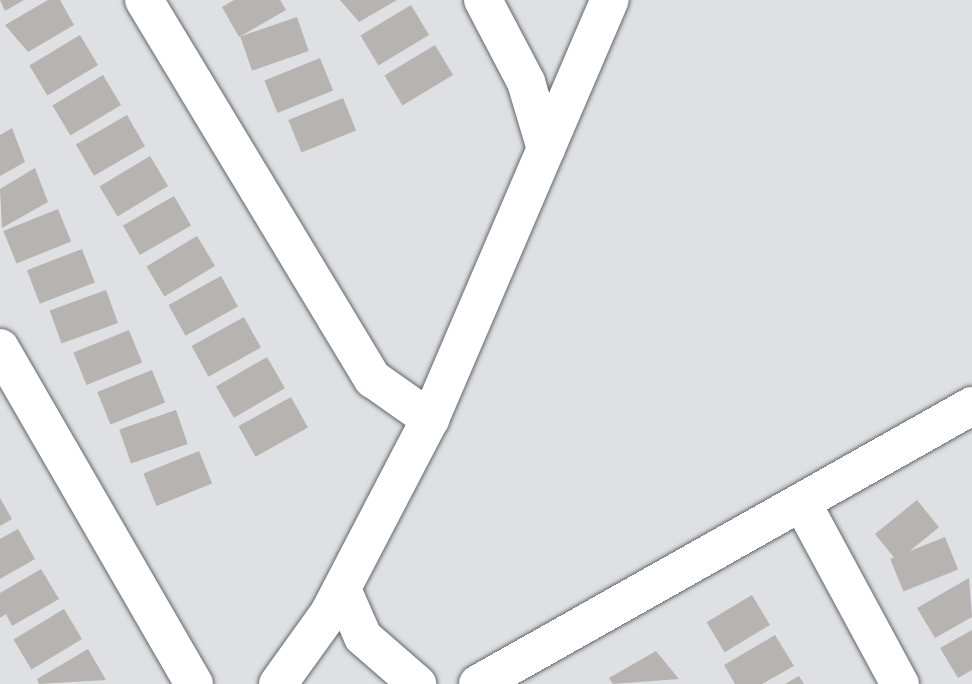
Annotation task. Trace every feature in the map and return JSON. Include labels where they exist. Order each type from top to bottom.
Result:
[{"type":"street","points":[[144,0],[373,379],[430,419]]},
{"type":"street","points":[[483,0],[526,82],[546,149]]},
{"type":"street","points":[[278,684],[335,601],[430,419],[610,0]]},
{"type":"street","points":[[0,348],[194,684]]},
{"type":"street","points":[[478,684],[523,673],[802,503],[972,406]]},
{"type":"street","points":[[802,503],[900,684]]},
{"type":"street","points":[[312,684],[335,601]]},
{"type":"street","points":[[335,601],[363,637],[417,684]]},
{"type":"building","points":[[0,0],[24,0],[5,11]]},
{"type":"building","points":[[48,0],[60,0],[74,25],[28,52],[5,25]]},
{"type":"building","points":[[234,0],[280,0],[286,10],[239,37],[222,7]]},
{"type":"building","points":[[340,0],[397,0],[359,22]]},
{"type":"building","points":[[411,5],[429,35],[378,65],[360,35]]},
{"type":"building","points":[[297,17],[309,51],[252,71],[240,37]]},
{"type":"building","points":[[80,35],[98,65],[47,95],[29,65]]},
{"type":"building","points":[[435,45],[453,75],[402,105],[384,75]]},
{"type":"building","points":[[320,58],[333,90],[277,113],[264,80]]},
{"type":"building","points":[[103,75],[121,105],[70,135],[52,105]]},
{"type":"building","points":[[343,98],[356,130],[301,153],[288,120]]},
{"type":"building","points":[[127,115],[145,146],[94,176],[76,144]]},
{"type":"building","points":[[12,128],[25,162],[0,176],[0,135]]},
{"type":"building","points":[[150,156],[168,186],[117,216],[99,186]]},
{"type":"building","points":[[35,168],[48,202],[2,228],[0,189]]},
{"type":"building","points":[[174,196],[191,225],[140,255],[123,225]]},
{"type":"building","points":[[58,209],[71,241],[16,264],[3,231]]},
{"type":"building","points":[[197,236],[215,266],[164,296],[146,266]]},
{"type":"building","points":[[82,249],[95,283],[40,304],[27,270]]},
{"type":"building","points":[[221,276],[238,307],[185,336],[169,305]]},
{"type":"building","points":[[106,290],[118,323],[62,343],[50,311]]},
{"type":"building","points":[[244,317],[261,348],[208,377],[192,346]]},
{"type":"building","points":[[129,330],[142,362],[86,385],[73,352]]},
{"type":"building","points":[[267,357],[285,388],[234,418],[216,387]]},
{"type":"building","points":[[152,370],[165,402],[110,425],[97,392]]},
{"type":"building","points":[[291,397],[308,428],[255,457],[239,426]]},
{"type":"building","points":[[176,410],[188,444],[131,464],[119,430]]},
{"type":"building","points":[[199,451],[212,483],[156,506],[143,473]]},
{"type":"building","points":[[0,498],[12,519],[0,526]]},
{"type":"building","points":[[917,500],[939,527],[897,561],[875,534]]},
{"type":"building","points":[[18,529],[35,559],[0,579],[0,539]]},
{"type":"building","points":[[945,537],[958,569],[903,592],[890,559]]},
{"type":"building","points":[[41,569],[59,599],[12,626],[6,614],[0,618],[0,593]]},
{"type":"building","points":[[969,578],[972,617],[935,638],[917,608]]},
{"type":"building","points":[[752,595],[770,625],[725,652],[707,622]]},
{"type":"building","points":[[64,609],[82,639],[31,669],[13,639]]},
{"type":"building","points":[[972,630],[972,670],[958,678],[940,648]]},
{"type":"building","points":[[775,635],[794,666],[762,684],[735,684],[724,665]]},
{"type":"building","points":[[88,649],[106,680],[39,684],[37,679]]},
{"type":"building","points":[[656,651],[679,679],[613,684],[609,678]]},
{"type":"building","points":[[799,676],[804,684],[785,684]]}]
